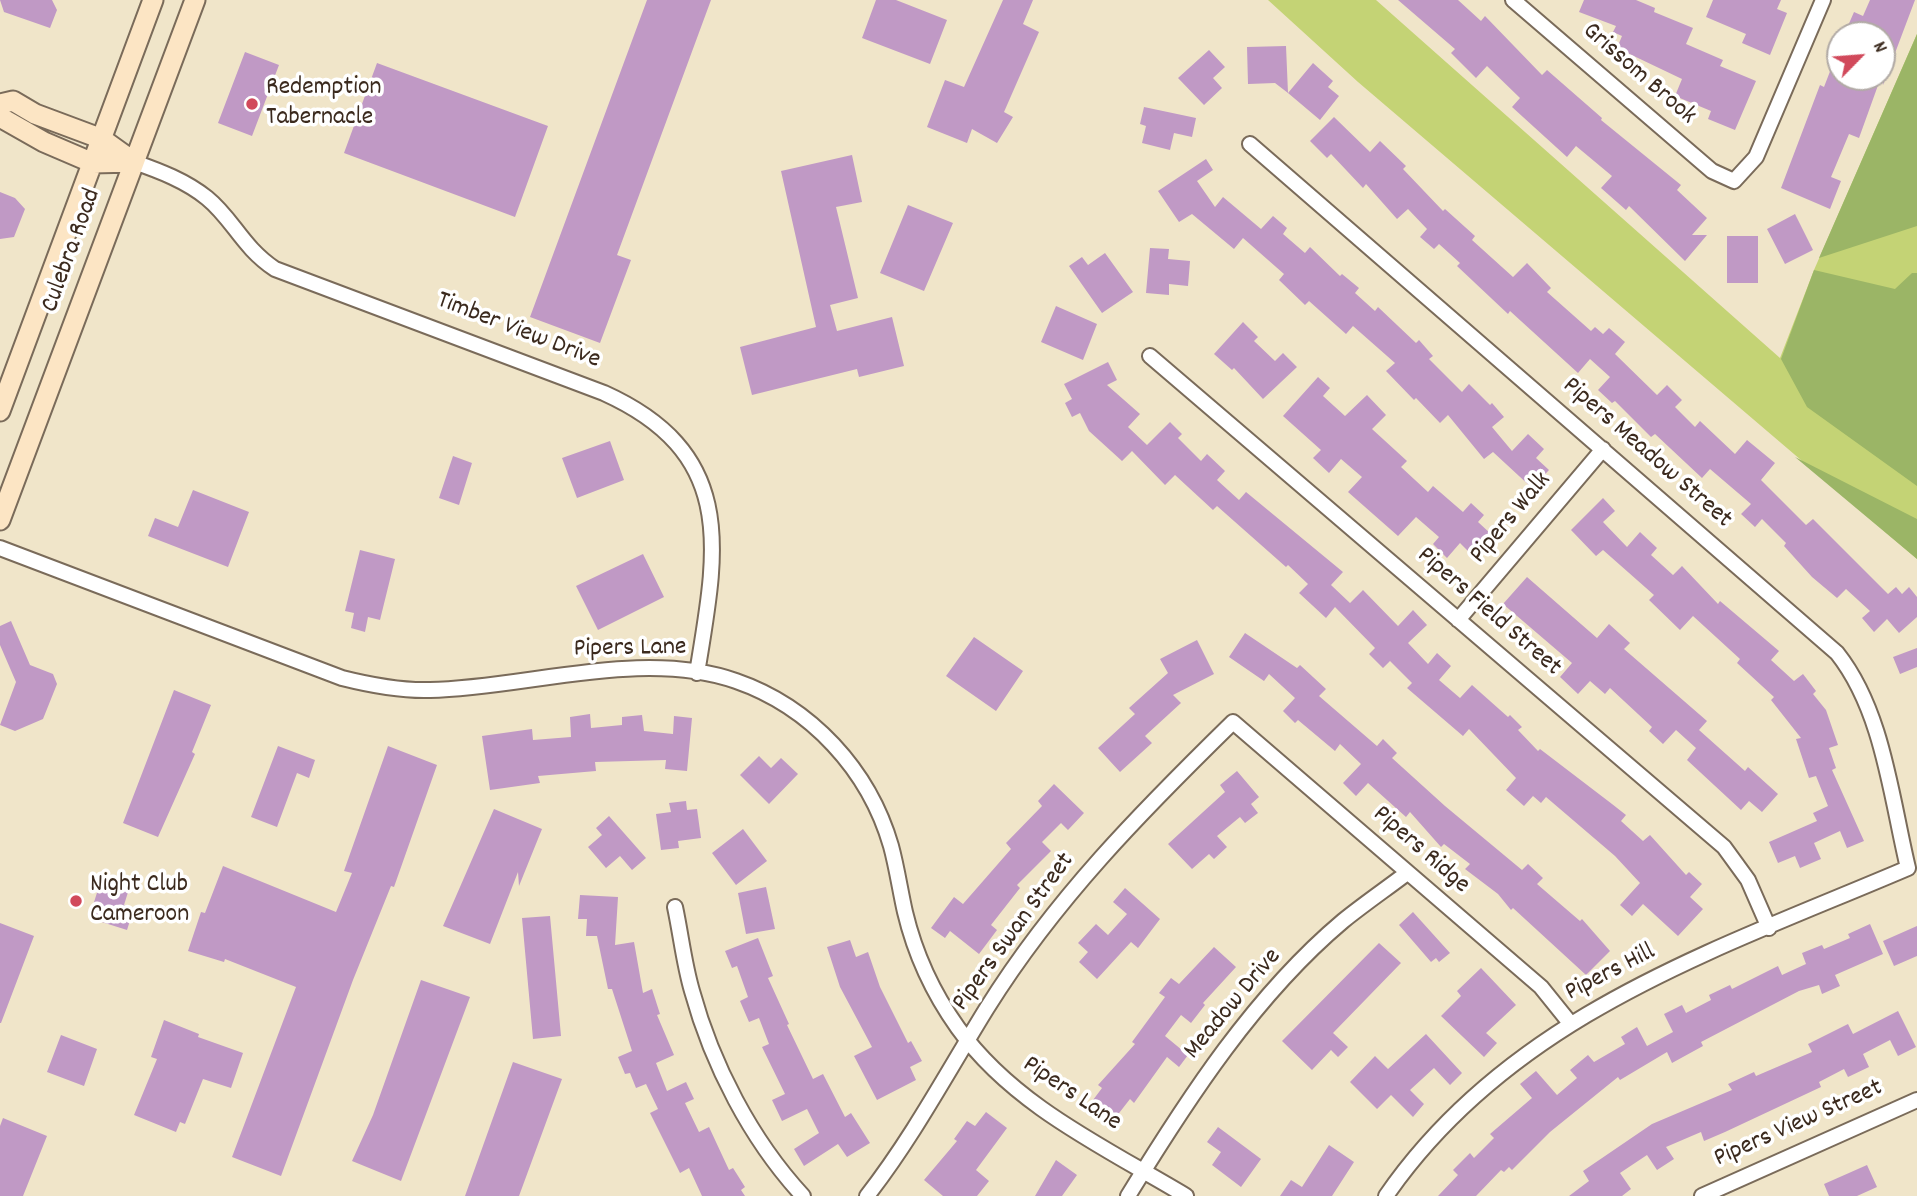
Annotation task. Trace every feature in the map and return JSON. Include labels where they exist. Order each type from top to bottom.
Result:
[{"type":"main road","name":"Culebra Road","points":[[0,411],[153,0]]},
{"type":"main road","name":"Culebra Road","points":[[0,520],[195,0]]},
{"type":"main road","name":"Timber View Drive","points":[[0,104],[13,101],[35,114],[102,139],[134,162]]},
{"type":"main road","name":"Timber View Drive","points":[[0,117],[44,142],[93,163],[134,162]]},
{"type":"street","name":"Grissom Brook","points":[[1513,0],[1712,171],[1734,181],[1756,157],[1823,0]]},
{"type":"street","name":"Pipers Meadow Street","points":[[1250,144],[1825,641],[1848,667],[1871,713],[1908,868]]},
{"type":"street","name":"Timber View Drive","points":[[134,162],[181,181],[208,199],[241,240],[275,268],[604,393],[642,411],[662,427],[695,471],[711,518],[712,573],[697,673]]},
{"type":"street","name":"Pipers Field Street","points":[[1150,356],[1724,847],[1748,880],[1769,928]]},
{"type":"street","name":"Pipers Walk","points":[[1458,620],[1603,449]]},
{"type":"street","name":"Pipers Lane","points":[[0,548],[341,678],[368,684],[430,690],[600,672],[662,670],[697,673],[740,683],[783,704],[829,739],[852,766],[872,799],[886,830],[918,958],[939,999],[968,1042],[996,1073],[1026,1098],[1186,1196]]},
{"type":"street","name":"Pipers Swan Street","points":[[867,1196],[988,1007],[1063,903],[1124,830],[1233,722]]},
{"type":"street","name":"Pipers Ridge","points":[[1233,722],[1541,987],[1570,1023]]},
{"type":"street","name":"Pipers Hill","points":[[1387,1196],[1438,1133],[1492,1081],[1570,1023],[1611,998],[1908,868]]},
{"type":"street","name":"Meadow Drive","points":[[1128,1196],[1227,1047],[1295,967],[1343,921],[1407,873]]},
{"type":"street","points":[[675,907],[692,990],[710,1044],[734,1096],[764,1145],[803,1196]]},
{"type":"street","name":"Pipers View Street","points":[[1702,1196],[1917,1100]]},
{"type":"green space","points":[[1268,0],[1376,0],[1780,358],[1814,270],[1892,91],[1896,91],[1896,82],[1917,34],[1917,559],[1358,82]]},
{"type":"green space","points":[[1917,34],[1917,226],[1819,258],[1892,91],[1896,91],[1896,82]]},
{"type":"green space","points":[[1814,270],[1895,289],[1912,273],[1917,273],[1917,486],[1807,407],[1781,359]]},
{"type":"green space","points":[[1795,457],[1917,519],[1917,559]]},
{"type":"building","points":[[0,0],[52,0],[57,10],[50,28],[4,12]]},
{"type":"building","points":[[647,0],[711,0],[617,255],[631,260],[600,343],[530,317]]},
{"type":"building","points":[[876,0],[896,0],[947,20],[930,64],[862,38]]},
{"type":"building","points":[[1003,0],[1033,0],[1023,24],[1039,32],[1004,112],[1013,117],[997,143],[972,129],[967,143],[927,127],[945,80],[964,87]]},
{"type":"building","points":[[1398,0],[1458,0],[1481,21],[1485,16],[1542,75],[1547,70],[1602,118],[1601,120],[1681,185],[1677,190],[1707,218],[1692,235],[1707,235],[1685,261],[1629,206],[1626,210],[1601,188],[1612,176],[1576,146],[1567,157],[1512,107],[1520,98],[1487,66],[1476,78],[1451,53],[1455,49]]},
{"type":"building","points":[[1584,0],[1636,0],[1655,8],[1654,12],[1693,28],[1686,44],[1723,60],[1720,66],[1756,81],[1735,130],[1708,119],[1711,111],[1675,96],[1682,79],[1617,48],[1622,36],[1613,32],[1616,26],[1579,12]]},
{"type":"building","points":[[1713,0],[1781,0],[1777,9],[1787,13],[1770,55],[1742,43],[1746,34],[1706,17]]},
{"type":"building","points":[[1870,0],[1915,0],[1896,50],[1896,21],[1850,21],[1854,12],[1863,16]]},
{"type":"building","points":[[1286,46],[1288,93],[1275,83],[1248,84],[1247,47]]},
{"type":"building","points":[[1209,50],[1225,67],[1213,78],[1222,88],[1204,105],[1178,78]]},
{"type":"building","points":[[245,52],[279,65],[252,136],[218,123]]},
{"type":"building","points":[[377,63],[548,126],[515,217],[344,153]]},
{"type":"building","points":[[1313,63],[1333,81],[1328,87],[1339,96],[1320,120],[1288,93]]},
{"type":"building","points":[[1826,82],[1826,91],[1876,91],[1859,138],[1849,134],[1831,177],[1841,181],[1830,209],[1781,188],[1820,85],[1824,87]]},
{"type":"building","points":[[1144,107],[1196,118],[1192,137],[1174,133],[1170,150],[1142,143],[1146,126],[1140,124]]},
{"type":"building","points":[[1334,117],[1370,152],[1380,141],[1406,166],[1403,169],[1443,211],[1445,209],[1475,236],[1472,240],[1513,277],[1527,263],[1551,288],[1547,292],[1591,331],[1595,327],[1603,334],[1609,328],[1625,342],[1615,354],[1657,395],[1667,385],[1682,400],[1675,407],[1695,427],[1700,421],[1735,454],[1747,440],[1775,463],[1761,480],[1806,525],[1813,519],[1888,594],[1896,587],[1902,594],[1909,587],[1917,597],[1917,617],[1899,633],[1887,619],[1874,632],[1862,618],[1870,611],[1846,589],[1837,598],[1812,577],[1784,546],[1786,543],[1762,519],[1755,527],[1741,514],[1751,504],[1710,469],[1702,478],[1655,434],[1651,437],[1615,401],[1612,403],[1598,390],[1610,377],[1590,359],[1578,373],[1510,311],[1508,314],[1457,266],[1460,263],[1439,244],[1434,249],[1420,237],[1427,229],[1408,209],[1397,219],[1366,184],[1363,188],[1331,154],[1327,158],[1310,141]]},
{"type":"building","points":[[852,155],[862,202],[836,207],[858,298],[830,305],[837,331],[892,317],[904,366],[859,377],[857,369],[752,395],[740,347],[816,327],[781,171]]},
{"type":"building","points":[[1206,159],[1213,170],[1197,181],[1215,207],[1223,197],[1261,229],[1273,216],[1287,228],[1283,234],[1305,253],[1310,247],[1340,276],[1342,274],[1359,288],[1355,293],[1375,311],[1378,307],[1416,343],[1419,340],[1433,356],[1429,359],[1462,392],[1469,384],[1490,405],[1492,403],[1504,417],[1492,427],[1512,451],[1528,434],[1544,449],[1536,458],[1549,470],[1532,488],[1493,452],[1484,459],[1448,415],[1440,423],[1386,371],[1395,363],[1353,326],[1346,334],[1309,301],[1305,305],[1279,280],[1284,274],[1243,238],[1234,249],[1192,214],[1179,222],[1158,191]]},
{"type":"building","points":[[0,192],[15,198],[25,209],[14,237],[0,239]]},
{"type":"building","points":[[908,205],[953,223],[924,291],[880,273]]},
{"type":"building","points":[[1795,214],[1813,250],[1785,264],[1767,229]]},
{"type":"building","points":[[1727,236],[1758,236],[1758,283],[1727,283]]},
{"type":"building","points":[[1150,248],[1169,249],[1168,259],[1190,261],[1188,286],[1169,284],[1169,295],[1146,293]]},
{"type":"building","points":[[1105,253],[1133,292],[1102,313],[1069,266],[1082,257],[1088,265]]},
{"type":"building","points":[[1056,306],[1097,324],[1083,360],[1041,342]]},
{"type":"building","points":[[1243,322],[1258,337],[1254,341],[1275,361],[1283,353],[1297,367],[1263,399],[1234,368],[1232,370],[1214,354]]},
{"type":"building","points":[[1108,362],[1117,380],[1107,385],[1140,414],[1128,427],[1147,445],[1170,422],[1182,434],[1178,438],[1201,461],[1207,454],[1225,471],[1217,480],[1239,500],[1246,492],[1343,572],[1331,585],[1350,603],[1363,590],[1398,626],[1413,610],[1427,625],[1408,643],[1428,664],[1437,653],[1451,666],[1439,680],[1460,698],[1472,685],[1522,727],[1518,730],[1538,751],[1540,749],[1626,815],[1621,821],[1643,841],[1650,835],[1686,875],[1689,872],[1702,884],[1690,897],[1703,909],[1678,936],[1643,904],[1632,916],[1620,905],[1640,883],[1615,856],[1546,797],[1541,803],[1533,796],[1524,806],[1506,790],[1516,778],[1469,729],[1463,736],[1407,688],[1412,683],[1390,661],[1383,668],[1369,654],[1375,648],[1335,607],[1326,618],[1299,593],[1308,584],[1288,565],[1286,567],[1217,506],[1213,510],[1175,475],[1165,485],[1132,451],[1122,461],[1089,431],[1080,413],[1072,417],[1065,403],[1072,399],[1064,384]]},
{"type":"building","points":[[1318,377],[1330,388],[1323,396],[1345,416],[1367,395],[1386,415],[1372,429],[1407,461],[1401,467],[1428,492],[1433,486],[1463,512],[1471,503],[1484,515],[1478,522],[1491,534],[1472,555],[1460,543],[1447,558],[1433,544],[1439,537],[1416,517],[1398,536],[1348,492],[1362,477],[1341,459],[1329,473],[1313,458],[1321,450],[1283,416]]},
{"type":"building","points":[[610,441],[624,480],[577,498],[562,458]]},
{"type":"building","points":[[453,456],[472,463],[459,505],[439,498]]},
{"type":"building","points":[[193,490],[249,512],[228,567],[148,536],[155,518],[178,527]]},
{"type":"building","points":[[1603,498],[1615,511],[1603,522],[1627,547],[1640,532],[1657,548],[1651,555],[1673,575],[1682,566],[1718,604],[1720,601],[1779,651],[1771,660],[1794,681],[1803,674],[1816,691],[1813,694],[1826,710],[1838,745],[1829,748],[1836,768],[1832,770],[1864,841],[1847,848],[1840,831],[1814,843],[1821,859],[1800,868],[1795,856],[1778,863],[1769,842],[1817,821],[1813,813],[1828,806],[1816,776],[1809,778],[1796,739],[1801,738],[1771,700],[1774,697],[1737,663],[1740,659],[1693,616],[1680,630],[1649,600],[1654,595],[1603,550],[1596,556],[1571,530]]},
{"type":"building","points":[[360,550],[395,559],[380,620],[368,617],[365,632],[351,628],[354,613],[345,611]]},
{"type":"building","points":[[643,554],[664,597],[598,630],[576,586]]},
{"type":"building","points":[[1527,577],[1597,638],[1609,624],[1630,643],[1624,649],[1707,721],[1699,730],[1745,771],[1748,767],[1778,794],[1762,812],[1749,801],[1741,810],[1687,760],[1696,748],[1676,730],[1663,744],[1649,731],[1652,727],[1610,688],[1605,694],[1590,681],[1578,694],[1560,677],[1572,663],[1503,604]]},
{"type":"building","points":[[11,621],[30,665],[53,674],[57,684],[43,719],[15,731],[0,725],[16,682],[0,645],[0,626]]},
{"type":"building","points":[[1245,633],[1297,668],[1300,665],[1326,689],[1319,696],[1377,746],[1383,739],[1397,753],[1392,758],[1522,870],[1528,864],[1543,878],[1537,884],[1580,921],[1582,919],[1610,951],[1586,975],[1513,908],[1511,910],[1498,894],[1465,869],[1470,864],[1444,844],[1441,847],[1410,812],[1406,817],[1368,783],[1356,796],[1343,783],[1361,764],[1340,744],[1335,751],[1298,720],[1295,723],[1283,711],[1295,698],[1269,674],[1264,681],[1229,657]]},
{"type":"building","points":[[974,637],[1023,671],[996,711],[946,676]]},
{"type":"building","points":[[1197,640],[1214,674],[1173,695],[1181,703],[1145,736],[1152,743],[1120,772],[1098,748],[1135,714],[1129,708],[1168,673],[1160,659]]},
{"type":"building","points":[[1917,648],[1917,667],[1900,674],[1893,657]]},
{"type":"building","points":[[174,690],[211,705],[192,752],[195,754],[158,837],[123,823]]},
{"type":"building","points":[[590,714],[591,728],[622,725],[622,717],[642,715],[644,731],[673,734],[674,716],[692,718],[687,771],[665,769],[666,760],[595,762],[596,771],[538,776],[540,783],[490,790],[482,736],[532,729],[533,740],[571,737],[570,717]]},
{"type":"building","points":[[278,746],[315,760],[309,778],[297,773],[277,827],[251,817]]},
{"type":"building","points":[[388,746],[437,765],[394,887],[391,886],[353,980],[281,1176],[232,1157],[296,987],[225,959],[224,962],[188,951],[201,912],[205,913],[223,866],[336,912],[352,873],[344,871]]},
{"type":"building","points":[[759,756],[771,768],[781,758],[798,774],[769,804],[740,775]]},
{"type":"building","points":[[1237,771],[1259,797],[1251,804],[1258,813],[1245,823],[1240,817],[1217,836],[1227,847],[1214,859],[1209,854],[1192,869],[1168,844],[1225,792],[1220,785]]},
{"type":"building","points":[[1054,784],[1084,813],[1068,830],[1061,823],[1042,842],[1051,851],[1017,885],[1020,888],[991,925],[997,930],[979,954],[950,931],[945,938],[931,928],[954,897],[963,904],[1011,849],[1006,843],[1042,806],[1038,801]]},
{"type":"building","points":[[686,801],[687,810],[697,809],[701,838],[678,841],[679,848],[661,850],[656,814],[671,812],[669,803]]},
{"type":"building","points":[[494,809],[542,829],[519,886],[518,872],[490,944],[443,926]]},
{"type":"building","points":[[609,816],[646,858],[632,870],[620,856],[606,868],[588,847],[602,835],[596,828]]},
{"type":"building","points":[[743,829],[767,861],[736,885],[712,853]]},
{"type":"building","points":[[101,880],[129,889],[124,905],[134,908],[127,930],[89,918]]},
{"type":"building","points":[[766,887],[775,929],[746,934],[738,893]]},
{"type":"building","points":[[1125,888],[1160,919],[1138,948],[1131,942],[1097,979],[1079,962],[1088,952],[1078,943],[1096,924],[1108,935],[1127,914],[1113,902]]},
{"type":"building","points":[[580,895],[618,897],[615,945],[634,942],[643,993],[652,989],[660,1014],[657,1015],[674,1055],[656,1063],[667,1091],[686,1082],[694,1099],[685,1103],[699,1132],[709,1127],[729,1170],[733,1168],[745,1187],[741,1190],[745,1196],[702,1196],[689,1168],[680,1173],[650,1113],[658,1109],[646,1084],[636,1088],[630,1073],[625,1074],[618,1057],[632,1051],[612,989],[608,989],[597,936],[586,936],[587,919],[578,919]]},
{"type":"building","points":[[1413,912],[1450,953],[1439,962],[1436,958],[1431,962],[1399,925]]},
{"type":"building","points":[[550,916],[561,1036],[533,1039],[522,918]]},
{"type":"building","points":[[0,923],[34,936],[1,1023],[0,1023]]},
{"type":"building","points":[[1870,924],[1883,954],[1835,975],[1840,986],[1822,994],[1819,985],[1799,991],[1701,1042],[1703,1046],[1672,1063],[1667,1052],[1620,1080],[1618,1077],[1550,1132],[1512,1170],[1509,1167],[1504,1172],[1501,1170],[1476,1196],[1438,1196],[1458,1175],[1453,1170],[1470,1153],[1474,1158],[1494,1138],[1490,1134],[1532,1098],[1520,1084],[1536,1071],[1557,1095],[1577,1078],[1570,1070],[1588,1055],[1594,1062],[1625,1044],[1621,1037],[1637,1027],[1647,1046],[1673,1032],[1664,1014],[1682,1005],[1686,1013],[1711,1000],[1709,995],[1730,985],[1732,989],[1778,966],[1782,975],[1806,964],[1802,953],[1822,945],[1824,949],[1850,938],[1848,934]]},
{"type":"building","points":[[1917,926],[1917,956],[1894,966],[1883,941]]},
{"type":"building","points":[[758,938],[773,976],[768,978],[813,1079],[823,1074],[845,1117],[851,1113],[870,1143],[847,1157],[838,1144],[804,1166],[794,1149],[819,1133],[807,1109],[782,1121],[772,1100],[785,1094],[762,1047],[769,1044],[759,1018],[749,1022],[740,1001],[748,997],[737,966],[732,968],[725,951]]},
{"type":"building","points":[[850,940],[856,957],[868,952],[880,987],[908,1043],[911,1041],[922,1061],[910,1067],[916,1080],[877,1100],[854,1056],[872,1047],[840,987],[827,947]]},
{"type":"building","points":[[1379,943],[1401,963],[1333,1033],[1348,1047],[1338,1057],[1331,1050],[1312,1070],[1282,1041]]},
{"type":"building","points":[[1214,947],[1236,967],[1203,1003],[1205,1005],[1191,1023],[1181,1015],[1165,1036],[1188,1055],[1179,1067],[1167,1057],[1134,1103],[1130,1099],[1116,1117],[1093,1100],[1102,1088],[1098,1085],[1135,1044],[1132,1042],[1165,997],[1159,993],[1171,978],[1179,984]]},
{"type":"building","points":[[1481,968],[1516,1005],[1486,1033],[1497,1043],[1484,1057],[1441,1016],[1461,996],[1457,991]]},
{"type":"building","points":[[421,980],[470,997],[401,1181],[352,1161],[373,1115]]},
{"type":"building","points":[[1898,1011],[1916,1047],[1898,1056],[1890,1040],[1863,1054],[1869,1067],[1848,1077],[1844,1069],[1819,1082],[1821,1087],[1704,1141],[1701,1132],[1666,1147],[1674,1159],[1657,1170],[1647,1155],[1620,1173],[1631,1189],[1622,1196],[1569,1196],[1589,1181],[1583,1171],[1652,1124],[1732,1090],[1728,1084],[1754,1072],[1756,1076],[1812,1052],[1808,1044],[1848,1024],[1853,1034]]},
{"type":"building","points":[[164,1020],[199,1034],[198,1037],[243,1053],[231,1088],[203,1079],[185,1124],[180,1122],[176,1132],[134,1115],[157,1059],[151,1057]]},
{"type":"building","points":[[1426,1034],[1462,1073],[1450,1085],[1434,1068],[1410,1090],[1424,1104],[1413,1117],[1391,1095],[1377,1109],[1350,1082],[1375,1056],[1388,1069]]},
{"type":"building","points":[[61,1035],[97,1049],[84,1086],[47,1072]]},
{"type":"building","points":[[513,1062],[562,1079],[519,1196],[465,1196]]},
{"type":"building","points":[[986,1112],[1007,1128],[976,1170],[989,1181],[977,1196],[943,1196],[924,1180],[957,1141],[954,1139],[967,1121],[975,1126]]},
{"type":"building","points":[[3,1118],[47,1136],[23,1196],[0,1196],[0,1126]]},
{"type":"building","points":[[1218,1127],[1261,1159],[1241,1187],[1212,1165],[1221,1152],[1207,1142]]},
{"type":"building","points":[[1329,1145],[1354,1162],[1332,1196],[1280,1196],[1291,1180],[1302,1187]]},
{"type":"building","points":[[1056,1160],[1077,1175],[1062,1196],[1035,1196]]},
{"type":"building","points":[[1867,1165],[1877,1187],[1857,1196],[1829,1196],[1824,1184]]},
{"type":"place","name":"Redemption Tabernacle","points":[[252,104]]},
{"type":"place","name":"Night Club Cameroon","points":[[76,901]]}]
